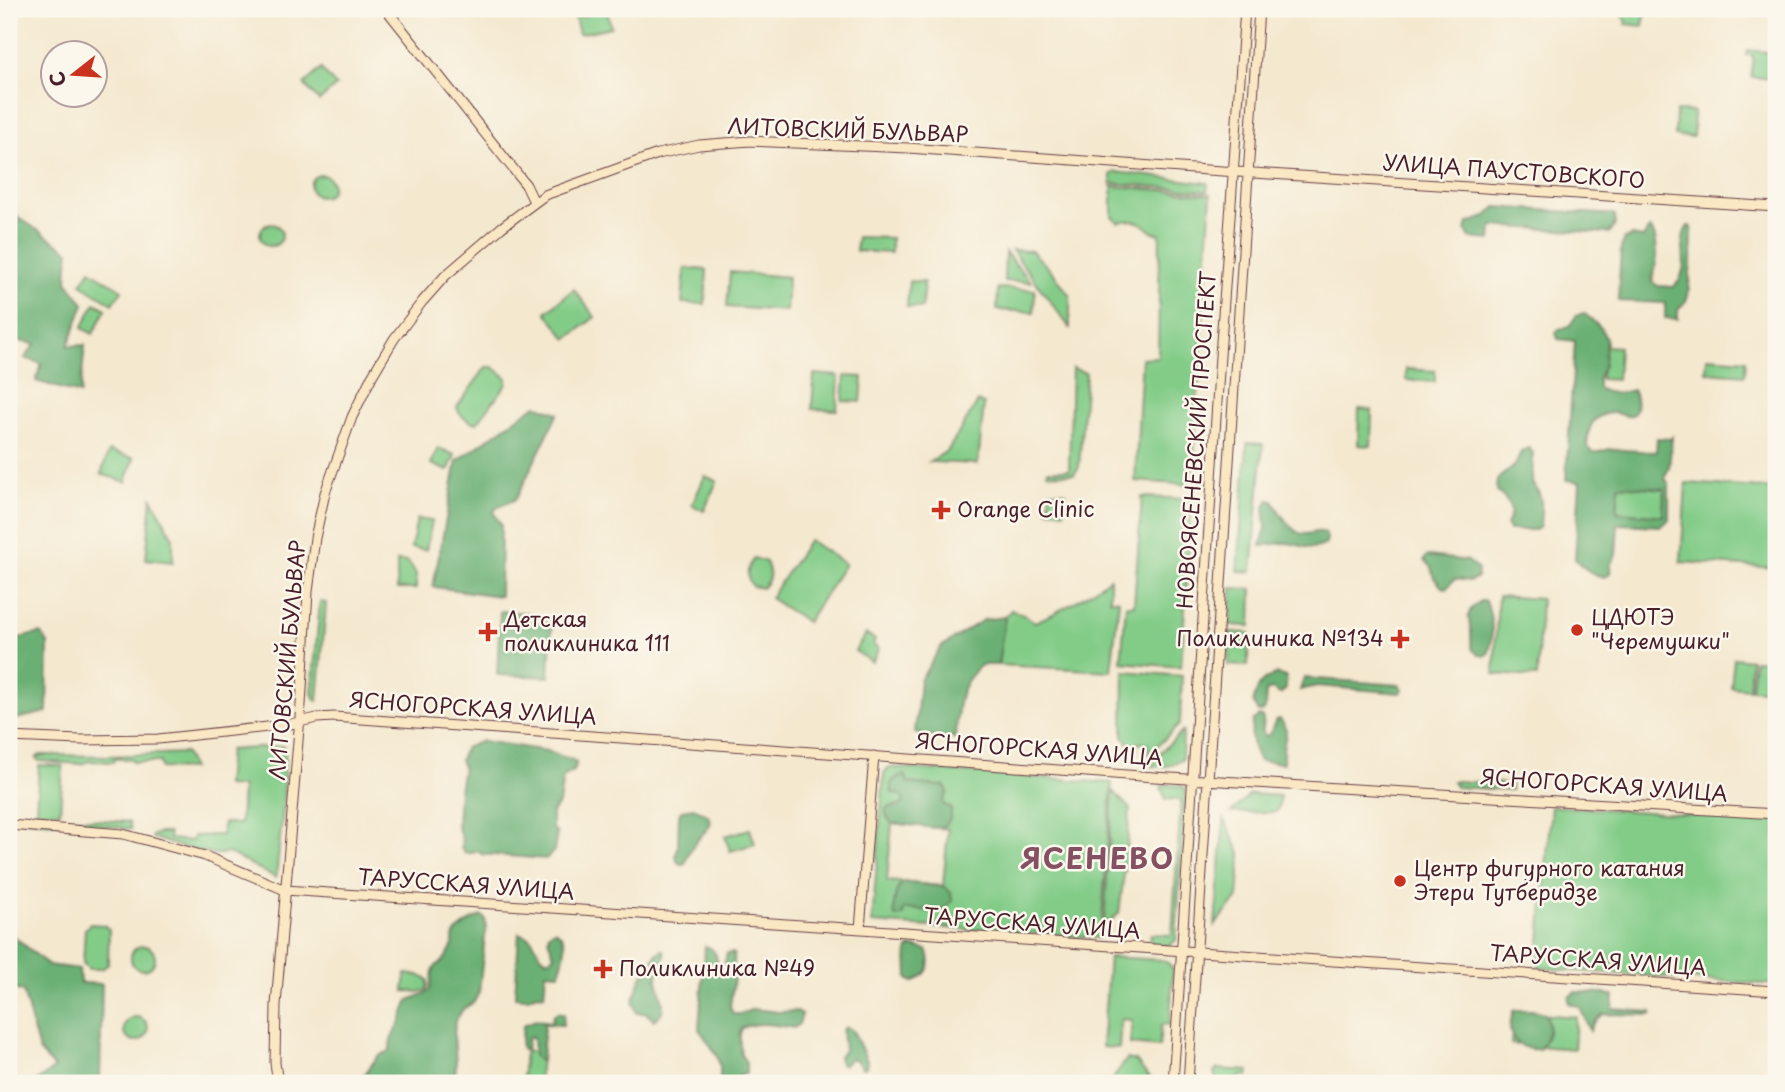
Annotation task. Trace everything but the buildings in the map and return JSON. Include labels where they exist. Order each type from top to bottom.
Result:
[{"type":"main road","points":[[386,9],[526,185],[534,202]]},
{"type":"main road","name":"НОВОЯСЕНЕВСКИЙ ПРОСПЕКТ","points":[[1173,1083],[1245,9]]},
{"type":"main road","name":"НОВОЯСЕНЕВСКИЙ ПРОСПЕКТ","points":[[1188,1083],[1259,9]]},
{"type":"main road","name":"ЛИТОВСКИЙ БУЛЬВАР","points":[[278,1083],[275,1063],[276,1005],[308,592],[315,538],[325,493],[348,426],[372,376],[388,348],[445,276],[502,227],[545,195],[650,157],[699,145],[750,141],[908,148],[1249,173]]},
{"type":"main road","name":"УЛИЦА ПАУСТОВСКОГО","points":[[1249,173],[1776,207]]},
{"type":"main road","name":"ЯСНОГОРСКАЯ УЛИЦА","points":[[9,737],[158,739],[334,717],[1193,779],[1776,814]]},
{"type":"main road","points":[[860,929],[874,756]]},
{"type":"main road","name":"ТАРУССКАЯ УЛИЦА","points":[[9,825],[123,834],[141,838],[205,856],[285,890],[1776,991]]},
{"type":"green space","points":[[586,9],[607,9],[611,27],[579,34],[575,18],[587,15]]},
{"type":"green space","points":[[1623,9],[1648,10],[1643,26],[1626,24]]},
{"type":"green space","points":[[1747,50],[1776,53],[1776,79],[1751,77],[1753,55],[1746,55]]},
{"type":"green space","points":[[321,69],[336,86],[319,101],[304,84]]},
{"type":"green space","points":[[1676,111],[1694,112],[1693,137],[1675,136]]},
{"type":"green space","points":[[1116,172],[1208,183],[1207,191],[1111,183],[1111,174]]},
{"type":"green space","points":[[321,175],[329,178],[332,186],[329,194],[321,197],[313,194],[310,186],[313,178]]},
{"type":"green space","points":[[1112,186],[1211,194],[1192,485],[1135,481],[1142,358],[1158,357],[1160,234],[1138,222],[1118,222],[1112,216]]},
{"type":"green space","points":[[1496,207],[1615,215],[1615,223],[1609,233],[1492,226],[1491,240],[1470,238],[1466,230],[1468,223],[1486,217]]},
{"type":"green space","points":[[9,211],[69,251],[67,281],[84,304],[68,346],[85,345],[80,394],[36,381],[42,364],[25,358],[35,344],[9,339]]},
{"type":"green space","points":[[271,224],[279,227],[282,235],[279,243],[271,246],[263,243],[260,235],[263,227]]},
{"type":"green space","points":[[1688,226],[1692,231],[1688,296],[1678,310],[1678,319],[1665,318],[1665,303],[1618,301],[1621,248],[1624,239],[1632,236],[1643,238],[1651,229],[1657,249],[1652,282],[1658,286],[1674,287],[1683,270],[1683,240]]},
{"type":"green space","points":[[857,237],[891,238],[891,253],[856,251]]},
{"type":"green space","points":[[1012,250],[1032,251],[1055,275],[1070,296],[1070,328]]},
{"type":"green space","points":[[1005,252],[1031,282],[1004,281]]},
{"type":"green space","points":[[685,268],[707,270],[705,304],[682,303]]},
{"type":"green space","points":[[90,270],[122,290],[113,304],[81,284]]},
{"type":"green space","points":[[730,272],[788,277],[786,311],[727,307]]},
{"type":"green space","points":[[909,281],[924,282],[922,308],[907,307]]},
{"type":"green space","points":[[998,288],[1035,290],[1034,312],[997,310]]},
{"type":"green space","points":[[574,289],[595,317],[567,339],[546,312]]},
{"type":"green space","points":[[95,303],[106,309],[93,334],[82,328]]},
{"type":"green space","points":[[1584,313],[1601,328],[1606,339],[1604,365],[1598,378],[1598,388],[1620,393],[1633,390],[1636,400],[1632,416],[1607,413],[1596,419],[1588,434],[1588,448],[1593,452],[1609,449],[1656,452],[1657,438],[1672,437],[1669,468],[1665,476],[1669,483],[1669,520],[1661,526],[1618,524],[1616,555],[1611,563],[1610,574],[1605,577],[1588,571],[1575,559],[1580,482],[1566,480],[1575,341],[1558,339],[1556,333],[1559,329],[1569,327],[1576,316]],"holes":[[[1619,485],[1664,489],[1663,516],[1617,512]]]},
{"type":"green space","points":[[1603,346],[1619,347],[1617,380],[1601,379]]},
{"type":"green space","points":[[1707,357],[1746,360],[1745,375],[1706,372]]},
{"type":"green space","points":[[486,367],[493,367],[507,378],[507,384],[477,423],[462,416],[457,407]]},
{"type":"green space","points":[[1072,368],[1086,373],[1079,467],[1074,474],[1047,473],[1048,470],[1069,470]]},
{"type":"green space","points":[[1406,369],[1435,371],[1435,382],[1406,380]]},
{"type":"green space","points":[[814,374],[839,376],[837,410],[812,409]]},
{"type":"green space","points":[[845,376],[863,377],[861,402],[843,401]]},
{"type":"green space","points":[[978,402],[984,404],[978,464],[930,462],[948,450]]},
{"type":"green space","points":[[536,405],[558,413],[516,499],[496,508],[494,513],[501,525],[500,596],[433,587],[457,461]]},
{"type":"green space","points":[[1359,409],[1372,410],[1371,446],[1358,445]]},
{"type":"green space","points":[[1247,443],[1263,444],[1252,572],[1238,571]]},
{"type":"green space","points":[[438,448],[455,455],[448,471],[431,464]]},
{"type":"green space","points":[[1529,448],[1533,453],[1532,483],[1541,503],[1540,526],[1536,530],[1509,530],[1506,525],[1510,509],[1506,500],[1498,493],[1497,482],[1515,465],[1520,453]]},
{"type":"green space","points":[[109,451],[134,458],[126,482],[101,474]]},
{"type":"green space","points":[[705,476],[717,481],[704,511],[692,505]]},
{"type":"green space","points":[[1686,483],[1776,489],[1776,568],[1681,562]]},
{"type":"green space","points":[[1619,485],[1665,489],[1663,516],[1617,512]]},
{"type":"green space","points":[[1050,491],[1066,492],[1064,512],[1048,510]]},
{"type":"green space","points":[[1142,497],[1192,499],[1181,667],[1121,662],[1126,605],[1134,605]]},
{"type":"green space","points":[[152,498],[173,538],[173,562],[146,559]]},
{"type":"green space","points":[[1269,500],[1273,501],[1294,530],[1306,534],[1325,533],[1326,544],[1316,548],[1290,543],[1261,546],[1266,528],[1264,508]]},
{"type":"green space","points":[[417,519],[432,521],[426,550],[411,548]]},
{"type":"green space","points":[[809,540],[845,564],[807,622],[770,598]]},
{"type":"green space","points":[[1425,557],[1468,561],[1478,570],[1477,578],[1470,581],[1454,579],[1447,588],[1442,587],[1434,578],[1431,567],[1424,561]]},
{"type":"green space","points":[[754,558],[766,562],[769,570],[769,579],[762,588],[752,586],[748,579],[748,569]]},
{"type":"green space","points":[[397,561],[408,562],[416,574],[416,589],[397,589]]},
{"type":"green space","points":[[1110,578],[1110,599],[1119,600],[1111,671],[998,665],[1005,617],[1011,610],[1035,622],[1074,603]]},
{"type":"green space","points":[[1232,588],[1252,589],[1251,626],[1230,625]]},
{"type":"green space","points":[[1498,596],[1541,599],[1537,677],[1494,674]]},
{"type":"green space","points":[[1480,601],[1486,601],[1492,628],[1490,648],[1484,656],[1472,648],[1468,616]]},
{"type":"green space","points":[[320,602],[326,603],[318,701],[312,693]]},
{"type":"green space","points":[[500,611],[528,613],[528,622],[552,623],[549,677],[497,675]]},
{"type":"green space","points":[[1005,617],[998,665],[981,665],[962,690],[955,738],[925,738],[915,733],[920,680],[941,647],[983,620]]},
{"type":"green space","points":[[1230,632],[1249,633],[1248,666],[1228,665]]},
{"type":"green space","points":[[41,633],[48,643],[47,712],[9,719],[9,640]]},
{"type":"green space","points":[[866,634],[875,640],[873,645],[879,649],[872,662],[855,651]]},
{"type":"green space","points":[[1734,658],[1751,660],[1749,689],[1731,687]]},
{"type":"green space","points":[[1754,660],[1776,661],[1776,691],[1751,689]]},
{"type":"green space","points":[[1124,671],[1182,676],[1180,724],[1148,755],[1148,744],[1137,743],[1136,753],[1123,736]]},
{"type":"green space","points":[[1277,674],[1286,677],[1286,689],[1280,694],[1272,689],[1266,691],[1265,708],[1258,712],[1253,702],[1258,688],[1263,681]]},
{"type":"green space","points":[[1304,678],[1400,685],[1403,689],[1401,693],[1317,686],[1300,690]]},
{"type":"green space","points":[[1259,716],[1263,720],[1264,736],[1269,735],[1276,720],[1280,719],[1283,723],[1286,734],[1283,763],[1259,761],[1256,756],[1252,731],[1253,720]]},
{"type":"green space","points":[[1183,731],[1182,760],[1167,766],[1151,766],[1151,761]]},
{"type":"green space","points":[[482,741],[548,751],[576,762],[574,770],[563,777],[559,804],[552,812],[552,828],[557,834],[554,851],[546,859],[481,854],[478,851],[465,853],[461,847],[462,839],[457,826],[463,767],[460,760],[465,748]]},
{"type":"green space","points":[[283,746],[283,810],[276,878],[229,853],[211,854],[152,838],[159,833],[169,833],[169,839],[192,841],[193,836],[222,835],[223,823],[240,824],[242,787],[226,786],[229,750]]},
{"type":"green space","points":[[185,753],[192,769],[161,768],[160,762],[133,762],[132,759],[114,759],[113,762],[89,761],[82,764],[39,761],[36,758],[40,755]]},
{"type":"green space","points":[[39,765],[63,766],[60,812],[36,811]]},
{"type":"green space","points":[[889,767],[1112,783],[1101,931],[1098,938],[872,923],[884,773]],"holes":[[[892,823],[948,829],[943,886],[887,881]]]},
{"type":"green space","points":[[905,775],[908,783],[944,785],[948,792],[943,804],[951,808],[946,824],[940,827],[923,827],[892,823],[889,820],[886,809],[904,802],[903,796],[892,793],[892,783],[895,778]]},
{"type":"green space","points":[[1453,781],[1511,784],[1511,790],[1456,787]]},
{"type":"green space","points":[[1163,785],[1182,786],[1186,790],[1176,940],[1169,946],[1154,945],[1150,940],[1151,934],[1172,935],[1181,800],[1166,799],[1161,788]]},
{"type":"green space","points":[[1113,791],[1130,809],[1119,913],[1106,925],[1104,924]]},
{"type":"green space","points":[[1250,794],[1280,796],[1278,810],[1231,813]]},
{"type":"green space","points":[[1551,806],[1776,820],[1776,985],[1538,968]]},
{"type":"green space","points":[[693,808],[711,821],[696,841],[685,864],[680,864],[676,855],[679,814],[682,810]]},
{"type":"green space","points":[[13,814],[129,822],[131,829],[15,819]]},
{"type":"green space","points":[[1224,819],[1241,855],[1238,898],[1215,925]]},
{"type":"green space","points":[[750,829],[755,844],[730,851],[725,836]]},
{"type":"green space","points":[[903,882],[945,887],[951,893],[952,901],[942,911],[904,909],[903,916],[895,917],[895,898]]},
{"type":"green space","points":[[482,916],[486,927],[479,992],[474,1002],[463,1009],[455,1022],[455,1083],[361,1083],[361,1079],[378,1056],[390,1051],[391,1039],[409,1000],[430,990],[433,971],[448,954],[456,932],[473,919]]},
{"type":"green space","points":[[90,924],[104,925],[109,930],[108,964],[102,969],[89,969],[83,963],[85,929]]},
{"type":"green space","points":[[554,930],[563,938],[564,943],[559,973],[546,972],[544,995],[515,997],[519,933],[531,938],[547,960],[554,955],[548,939],[549,933]]},
{"type":"green space","points":[[9,932],[48,965],[79,969],[80,983],[102,984],[100,1083],[34,1083],[55,1068],[39,1051],[23,991],[9,989]]},
{"type":"green space","points":[[143,946],[152,949],[155,958],[152,967],[143,970],[134,967],[131,958],[134,949]]},
{"type":"green space","points":[[705,946],[715,953],[718,974],[722,973],[727,953],[734,955],[730,1006],[733,1014],[754,1009],[797,1011],[802,1015],[799,1024],[794,1028],[761,1024],[742,1028],[740,1046],[741,1055],[746,1062],[746,1074],[739,1076],[738,1083],[720,1083],[717,1055],[699,1029]]},
{"type":"green space","points":[[914,947],[927,950],[930,961],[925,973],[913,982],[908,979],[907,951]]},
{"type":"green space","points":[[662,950],[665,956],[657,978],[663,1006],[654,1020],[646,1013],[637,1013],[633,1002],[641,978],[657,953]]},
{"type":"green space","points":[[1109,957],[1163,960],[1173,970],[1170,1025],[1161,1026],[1159,1047],[1130,1044],[1132,1020],[1121,1019],[1119,1048],[1102,1047]]},
{"type":"green space","points":[[406,974],[419,975],[428,980],[427,990],[404,991]]},
{"type":"green space","points":[[1575,992],[1614,995],[1613,1009],[1652,1012],[1652,1015],[1603,1014],[1590,1031],[1580,1007],[1569,1003],[1569,997]]},
{"type":"green space","points":[[1513,1011],[1545,1013],[1548,1031],[1541,1048],[1526,1048],[1514,1039],[1510,1027]]},
{"type":"green space","points":[[558,1012],[564,1014],[563,1025],[544,1024],[542,1061],[538,1060],[534,1054],[532,1036],[528,1038],[526,1049],[521,1047],[523,1025],[536,1020],[552,1022],[553,1015]]},
{"type":"green space","points":[[1514,1012],[1576,1017],[1574,1049],[1511,1044]]},
{"type":"green space","points":[[136,1017],[144,1021],[148,1029],[144,1037],[136,1041],[128,1037],[124,1029],[128,1021]]},
{"type":"green space","points":[[847,1027],[853,1031],[868,1063],[865,1068],[855,1059],[850,1059],[844,1065],[839,1061],[844,1050],[842,1031]]},
{"type":"green space","points":[[525,1051],[541,1053],[539,1081],[522,1080]]},
{"type":"green space","points":[[1127,1059],[1136,1061],[1153,1083],[1110,1083]]},
{"type":"green space","points":[[1217,1069],[1249,1071],[1248,1076],[1240,1076],[1237,1083],[1217,1083],[1214,1073]]},
{"type":"place","name":"Orange Clinic","points":[[941,510]]},
{"type":"place","name":"ЦДЮТЭ \"Черемушки\"","points":[[1577,630]]},
{"type":"place","name":"Детская поликлиника 111","points":[[488,632]]},
{"type":"place","name":"Поликлиника №134","points":[[1400,639]]},
{"type":"place","name":"Центр фигурного катания Этери Тутберидзе","points":[[1400,881]]},
{"type":"place","name":"Поликлиника №49","points":[[603,969]]},
{"type":"district","name":"ЯСЕНЕВО","points":[[1098,859]]}]
